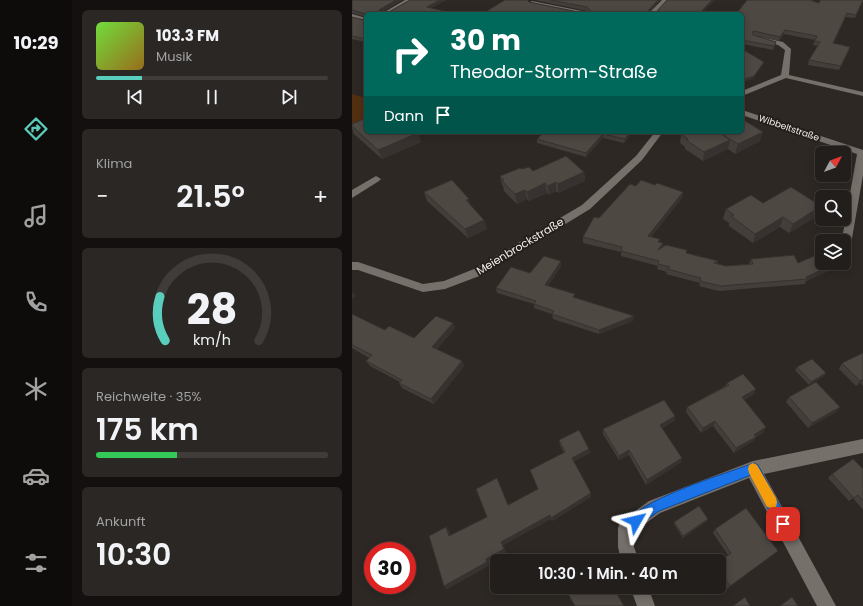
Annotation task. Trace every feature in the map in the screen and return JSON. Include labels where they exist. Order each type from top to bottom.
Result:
[{"type":"street","points":[[388,12],[410,0]]},
{"type":"street","points":[[653,12],[666,0]]},
{"type":"street","points":[[532,3],[577,12]]},
{"type":"street","points":[[352,16],[364,19]]},
{"type":"street","points":[[755,38],[786,46],[789,50],[785,76]]},
{"type":"street","points":[[744,93],[785,76],[863,94]]},
{"type":"street","name":"Wibbeltstraße","points":[[744,113],[862,153],[848,234]]},
{"type":"street","name":"Meienbrockstraße","points":[[352,266],[358,266],[424,288],[445,285],[478,272],[586,207],[639,158],[657,134]]},
{"type":"street","points":[[352,195],[376,179]]},
{"type":"street","points":[[628,554],[626,548],[626,528],[655,506],[754,469],[863,446]]},
{"type":"street","points":[[754,469],[827,606]]},
{"type":"street","points":[[642,594],[646,606]]},
{"type":"shaded area","points":[[352,94],[364,97],[364,122],[352,127]]},
{"type":"building","points":[[352,0],[396,0],[379,10],[379,12],[364,12],[364,13],[352,10]]},
{"type":"building","points":[[410,0],[440,0],[427,7],[448,12],[389,12]]},
{"type":"building","points":[[505,0],[527,0],[529,2],[578,12],[485,12]]},
{"type":"building","points":[[550,0],[658,0],[647,12],[590,12],[591,11],[587,7]]},
{"type":"building","points":[[667,0],[712,0],[701,12],[656,12]]},
{"type":"building","points":[[747,0],[812,0],[819,3],[820,0],[863,0],[856,15],[847,13],[833,43],[850,47],[841,66],[809,60],[820,42],[815,41],[817,36],[785,30],[780,37],[754,31],[752,32],[753,35],[776,42],[774,46],[744,40],[744,12],[738,12]]},
{"type":"building","points":[[352,17],[364,20],[364,39],[352,36]]},
{"type":"building","points":[[744,50],[764,62],[754,76],[744,79]]},
{"type":"building","points":[[364,119],[364,134],[416,134],[378,150],[352,126],[352,124]]},
{"type":"building","points":[[744,120],[763,132],[738,144],[721,134],[744,134]]},
{"type":"building","points":[[542,134],[603,134],[586,153],[537,139]]},
{"type":"building","points":[[603,134],[629,134],[625,139]]},
{"type":"building","points":[[681,134],[721,134],[730,140],[704,152],[686,140],[688,139]]},
{"type":"building","points":[[566,156],[584,172],[558,184],[556,182],[548,186],[545,183],[527,192],[525,190],[515,194],[502,181],[504,180],[500,176],[520,168],[522,169],[529,167],[533,171]]},
{"type":"building","points":[[452,180],[469,199],[466,200],[484,220],[465,229],[424,192]]},
{"type":"building","points":[[641,180],[655,185],[657,183],[683,192],[648,236],[660,239],[658,242],[663,243],[658,250],[666,245],[687,250],[686,253],[718,261],[714,263],[726,266],[753,264],[751,259],[794,255],[798,263],[815,256],[815,270],[822,270],[806,277],[807,279],[721,286],[700,281],[701,278],[667,269],[670,267],[658,264],[659,261],[621,251],[622,247],[583,237],[594,217],[599,218],[630,184],[636,186]]},
{"type":"building","points":[[791,187],[815,202],[815,210],[793,224],[783,217],[755,234],[731,216],[734,215],[726,209],[751,195],[763,203]]},
{"type":"building","points":[[544,256],[561,261],[545,285],[575,294],[573,297],[634,316],[599,330],[552,314],[554,311],[534,304],[536,301],[496,288],[511,267],[530,273]]},
{"type":"building","points":[[352,314],[385,330],[389,326],[414,338],[436,316],[453,323],[432,347],[462,361],[431,399],[399,383],[402,380],[366,361],[372,355],[352,345]]},
{"type":"building","points":[[863,353],[863,379],[860,381],[842,363]]},
{"type":"building","points":[[812,359],[826,373],[811,382],[797,367]]},
{"type":"building","points":[[743,374],[756,389],[742,397],[766,427],[754,435],[756,437],[736,448],[715,421],[703,428],[687,407],[729,385],[727,383]]},
{"type":"building","points":[[816,382],[840,407],[812,423],[789,397]]},
{"type":"building","points":[[664,400],[675,416],[660,425],[682,458],[647,480],[629,450],[619,456],[603,429]]},
{"type":"building","points":[[579,430],[589,449],[572,458],[591,493],[551,518],[550,515],[501,542],[504,549],[495,554],[490,554],[490,557],[486,559],[487,562],[444,586],[429,536],[446,527],[449,536],[487,517],[476,489],[497,478],[508,505],[538,489],[530,470],[565,452],[559,440]]},
{"type":"building","points":[[853,459],[863,469],[863,501],[858,495],[854,498],[832,474]]},
{"type":"building","points":[[699,506],[708,519],[683,536],[674,522]]},
{"type":"building","points":[[746,508],[778,551],[730,586],[726,580],[726,557],[731,553],[715,529]]},
{"type":"building","points":[[568,594],[617,594],[624,606],[575,606]]},
{"type":"building","points":[[745,597],[750,606],[733,606]]},
{"type":"building","points":[[792,597],[798,606],[780,606]]},
{"type":"slow traffic","points":[[753,469],[771,502]]},
{"type":"route","points":[[636,521],[655,506],[754,469],[783,524]]}]
